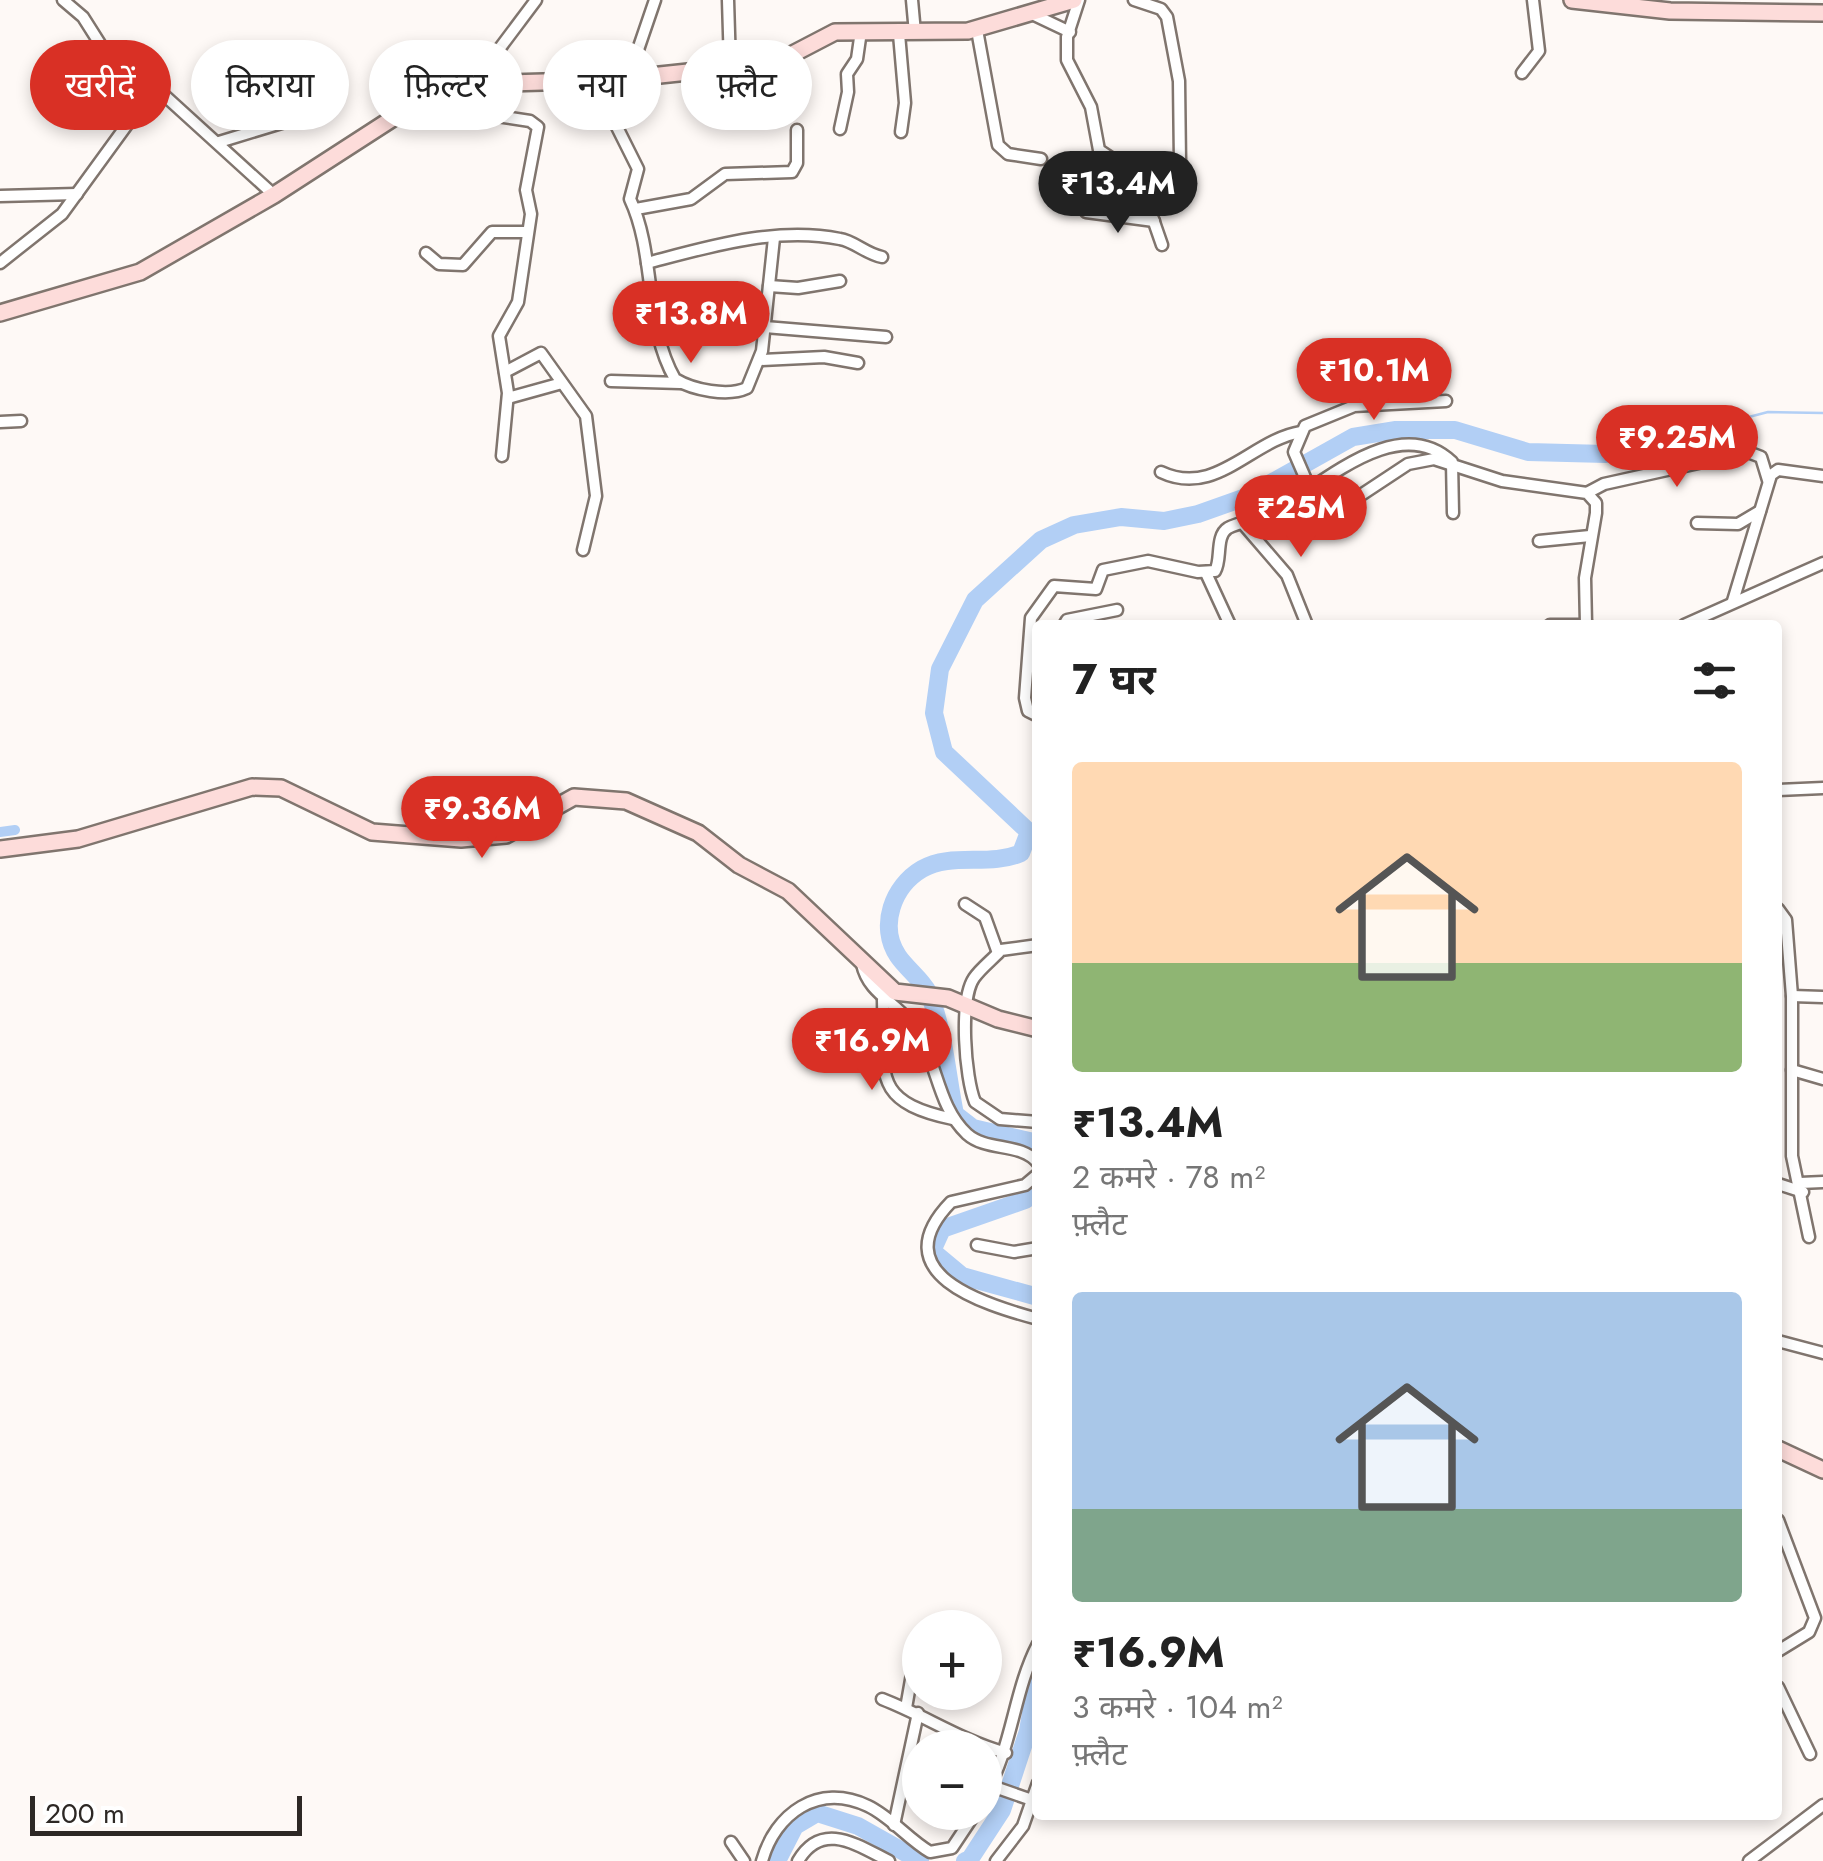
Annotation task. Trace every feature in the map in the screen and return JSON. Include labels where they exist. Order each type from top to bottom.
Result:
[{"type":"street","points":[[63,0],[83,16],[98,40]]},
{"type":"street","points":[[638,40],[656,0]]},
{"type":"street","points":[[728,0],[729,40]]},
{"type":"street","points":[[901,132],[912,0]]},
{"type":"street","points":[[999,0],[1006,18]]},
{"type":"street","points":[[812,41],[824,34],[861,31],[907,34],[977,30],[1026,11],[1077,0],[1067,60],[1091,107],[1099,150],[1138,176],[1162,245]]},
{"type":"street","points":[[1134,0],[1162,8],[1167,16],[1179,81],[1180,164]]},
{"type":"street","points":[[1522,73],[1539,51],[1533,0]]},
{"type":"street","points":[[1572,0],[1670,12],[1823,13]]},
{"type":"street","points":[[508,40],[534,1]]},
{"type":"street","points":[[1026,11],[1070,32]]},
{"type":"street","points":[[977,30],[998,146],[1008,154],[1041,159]]},
{"type":"street","points":[[840,130],[848,92],[847,74],[857,59],[861,31]]},
{"type":"street","points":[[171,101],[274,195]]},
{"type":"street","points":[[502,456],[508,398],[499,336],[518,302],[531,214],[526,190],[538,128],[534,122],[523,120]]},
{"type":"street","points":[[0,264],[46,230],[123,130]]},
{"type":"street","points":[[218,142],[258,130]]},
{"type":"street","points":[[0,313],[140,272],[274,195],[374,130]]},
{"type":"street","points":[[618,130],[638,169],[630,192],[670,370],[682,383]]},
{"type":"street","points":[[636,209],[691,199],[725,174],[792,172],[798,163],[797,130]]},
{"type":"street","points":[[0,196],[77,194]]},
{"type":"street","points":[[1086,212],[1154,220]]},
{"type":"street","points":[[426,253],[440,264],[463,265],[492,232],[526,232]]},
{"type":"street","points":[[648,263],[731,242],[774,238],[842,239],[859,251],[882,257]]},
{"type":"street","points":[[611,380],[743,391],[760,360],[774,238]]},
{"type":"street","points":[[769,286],[798,288],[840,280]]},
{"type":"street","points":[[765,327],[886,337]]},
{"type":"street","points":[[505,372],[541,353],[584,409],[596,496],[583,550]]},
{"type":"street","points":[[760,360],[824,356],[858,363]]},
{"type":"street","points":[[508,398],[562,383]]},
{"type":"street","points":[[1310,489],[1294,446],[1301,432],[1317,419],[1354,406],[1446,400]]},
{"type":"street","points":[[0,422],[21,421]]},
{"type":"street","points":[[1161,472],[1190,478],[1217,475],[1280,437],[1301,432]]},
{"type":"street","points":[[1032,712],[1025,698],[1031,618],[1052,588],[1096,589],[1103,570],[1143,561],[1206,573],[1218,568],[1223,534],[1362,457],[1388,448],[1434,451],[1502,481],[1587,493],[1601,485],[1748,452],[1761,457],[1768,480]]},
{"type":"street","points":[[1355,500],[1408,464],[1452,462]]},
{"type":"street","points":[[1452,462],[1453,513]]},
{"type":"street","points":[[1733,601],[1768,480],[1778,470],[1823,476]]},
{"type":"street","points":[[1587,493],[1596,503],[1590,536],[1588,620]]},
{"type":"street","points":[[1697,524],[1738,524],[1760,511]]},
{"type":"street","points":[[1244,525],[1288,575],[1305,620]]},
{"type":"street","points":[[1539,541],[1590,536]]},
{"type":"street","points":[[1702,620],[1733,601],[1763,592],[1823,563]]},
{"type":"street","points":[[1206,573],[1228,620]]},
{"type":"street","points":[[1067,620],[1117,610]]},
{"type":"street","points":[[0,849],[78,839],[252,788],[280,788],[372,832],[461,839],[506,835],[562,801],[598,795],[626,800],[698,832],[739,865],[802,902],[895,992],[948,998],[1032,1027]]},
{"type":"street","points":[[1782,790],[1823,788]]},
{"type":"street","points":[[965,904],[985,917],[998,953]]},
{"type":"street","points":[[1782,914],[1786,920],[1792,996],[1792,1156],[1802,1188],[1809,1237]]},
{"type":"street","points":[[1032,945],[1006,946],[998,953],[974,980],[966,1005],[968,1074],[975,1102],[1000,1119],[1032,1122]]},
{"type":"street","points":[[861,958],[865,976],[883,1000],[910,1022],[931,1054],[953,1119]]},
{"type":"street","points":[[1792,996],[1823,997]]},
{"type":"street","points":[[883,1000],[881,1061],[896,1097],[914,1109],[953,1119],[979,1143],[1032,1157]]},
{"type":"street","points":[[1782,1044],[1792,1043]]},
{"type":"street","points":[[1792,1070],[1823,1079]]},
{"type":"street","points":[[1032,1179],[1025,1185],[951,1202],[928,1237],[926,1251],[937,1273],[956,1288],[1032,1317]]},
{"type":"street","points":[[1782,1185],[1802,1188],[1823,1182]]},
{"type":"street","points":[[976,1245],[1014,1252],[1032,1249]]},
{"type":"street","points":[[1782,1342],[1823,1352]]},
{"type":"street","points":[[1782,1451],[1823,1470]]},
{"type":"street","points":[[1782,1531],[1814,1618],[1809,1632],[1782,1649]]},
{"type":"street","points":[[1002,1761],[1021,1682],[1032,1657]]},
{"type":"street","points":[[1782,1694],[1810,1754]]},
{"type":"street","points":[[882,1699],[902,1706]]},
{"type":"street","points":[[910,1730],[912,1710],[940,1722],[960,1739],[1006,1752]]},
{"type":"street","points":[[894,1825],[902,1788]]},
{"type":"street","points":[[1002,1789],[1032,1793]]},
{"type":"street","points":[[996,1861],[1023,1826],[1032,1796]]},
{"type":"street","points":[[762,1861],[781,1820],[815,1800],[858,1802],[930,1852],[942,1852],[962,1838],[966,1830]]},
{"type":"street","points":[[1749,1861],[1823,1805]]},
{"type":"street","points":[[798,1861],[814,1841],[828,1837],[851,1841],[889,1861]]},
{"type":"street","points":[[731,1842],[744,1861]]},
{"type":"waterway","points":[[1606,454],[1768,412],[1823,413]]},
{"type":"waterway","points":[[1032,1142],[973,1128],[955,1114],[933,1006],[925,988],[898,956],[889,932],[896,896],[912,876],[946,861],[996,859],[1021,853],[1029,832],[944,752],[934,713],[940,669],[975,600],[1041,540],[1074,525],[1121,517],[1164,521],[1198,514],[1246,497],[1353,437],[1396,430],[1455,430],[1528,452],[1606,454]]},
{"type":"waterway","points":[[0,832],[15,830]]},
{"type":"waterway","points":[[1032,1195],[942,1229],[932,1251],[962,1276],[1032,1295]]},
{"type":"waterway","points":[[965,1861],[1002,1810],[1032,1707]]},
{"type":"waterway","points":[[777,1861],[795,1826],[817,1813],[858,1826],[920,1861]]}]
